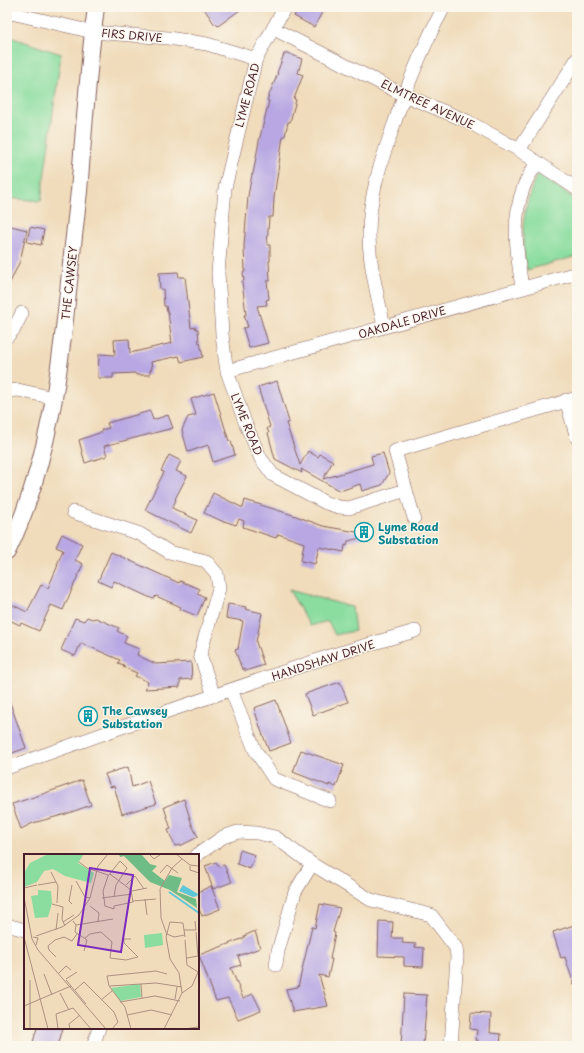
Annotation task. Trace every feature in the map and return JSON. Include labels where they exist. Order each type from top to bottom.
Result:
[{"type":"street","name":"THE CAWSEY","points":[[7,552],[30,494],[54,398],[65,325],[96,7]]},
{"type":"street","name":"LYME ROAD","points":[[285,7],[256,59],[224,188],[218,273],[222,334],[227,371],[246,425],[261,459],[273,475],[326,503],[339,507],[349,508],[406,490]]},
{"type":"street","points":[[384,327],[371,262],[369,233],[370,207],[379,168],[404,95],[434,25],[444,7]]},
{"type":"street","name":"FIRS DRIVE","points":[[7,12],[93,32],[168,38],[207,44],[256,59]]},
{"type":"street","name":"ELMTREE AVENUE","points":[[274,29],[404,95],[467,121],[519,150],[577,189]]},
{"type":"street","points":[[519,150],[577,59]]},
{"type":"street","points":[[522,288],[516,246],[517,215],[524,186],[537,162]]},
{"type":"street","name":"OAKDALE DRIVE","points":[[227,371],[577,273]]},
{"type":"street","points":[[7,337],[14,329],[22,313]]},
{"type":"street","points":[[7,390],[18,390],[54,398]]},
{"type":"street","points":[[414,518],[395,451],[572,399],[577,438]]},
{"type":"street","points":[[73,512],[140,534],[168,552],[206,561],[217,574],[219,588],[200,655],[214,696]]},
{"type":"street","name":"HANDSHAW DRIVE","points":[[7,768],[231,690],[333,656],[415,632]]},
{"type":"street","points":[[231,690],[255,750],[274,779],[330,801]]},
{"type":"street","points":[[198,854],[223,837],[238,832],[275,837],[312,864],[371,900],[431,915],[456,948],[451,1046]]},
{"type":"street","points":[[276,965],[278,952],[295,892],[312,864]]},
{"type":"street","points":[[7,925],[24,930]]},
{"type":"street","points":[[93,1046],[99,1029]]},
{"type":"green space","points":[[7,36],[61,54],[41,201],[7,198]]},
{"type":"green space","points":[[537,174],[577,200],[577,256],[527,270],[523,244],[524,221],[528,198]]},
{"type":"green space","points":[[289,590],[352,607],[355,631],[335,635],[328,621],[310,626]]},
{"type":"building","points":[[203,7],[244,7],[218,26],[216,24],[215,25]]},
{"type":"building","points":[[299,7],[325,7],[314,27],[294,16]]},
{"type":"building","points":[[287,53],[302,59],[298,73],[303,75],[294,99],[296,100],[290,122],[288,122],[285,136],[283,136],[274,198],[273,217],[269,217],[267,245],[270,245],[270,281],[267,281],[269,299],[266,300],[267,305],[257,306],[268,343],[249,348],[243,328],[248,327],[244,315],[246,315],[242,281],[244,281],[243,272],[245,272],[244,246],[248,196],[269,101],[267,100],[284,54]]},
{"type":"building","points":[[11,226],[27,230],[20,261],[7,289],[7,235],[9,235]]},
{"type":"building","points":[[30,227],[44,230],[41,245],[27,242]]},
{"type":"building","points":[[178,272],[179,277],[185,277],[191,328],[196,327],[196,329],[198,329],[199,343],[200,342],[203,357],[181,362],[179,356],[151,362],[152,369],[150,370],[150,375],[136,375],[135,373],[113,374],[113,378],[98,378],[99,354],[115,355],[114,340],[129,339],[130,353],[172,343],[168,312],[166,306],[164,306],[163,289],[160,289],[159,273]]},
{"type":"building","points":[[277,381],[289,422],[286,423],[300,465],[308,451],[318,457],[320,454],[333,461],[323,479],[373,464],[371,456],[383,453],[389,473],[382,485],[362,491],[360,484],[340,491],[301,469],[302,473],[275,459],[267,428],[270,427],[258,387]]},
{"type":"building","points":[[214,392],[229,441],[231,441],[235,455],[213,462],[208,445],[188,452],[182,430],[188,417],[196,415],[191,399]]},
{"type":"building","points":[[150,411],[153,420],[168,415],[173,428],[104,446],[107,456],[85,463],[79,440],[109,428],[107,423]]},
{"type":"building","points":[[169,455],[181,461],[176,471],[187,476],[172,508],[197,520],[191,533],[145,510],[164,472],[161,471]]},
{"type":"building","points":[[213,493],[243,508],[245,500],[323,526],[373,535],[348,541],[347,546],[345,545],[344,552],[319,547],[315,564],[301,561],[304,543],[278,534],[276,538],[243,527],[244,521],[239,519],[236,525],[224,522],[204,513]]},
{"type":"building","points":[[62,534],[82,544],[75,560],[83,564],[63,610],[51,605],[39,631],[7,619],[7,614],[11,604],[27,612],[41,585],[48,588],[63,550],[56,547]]},
{"type":"building","points":[[111,552],[179,583],[180,581],[200,589],[197,594],[205,597],[197,616],[156,596],[153,599],[114,581],[111,587],[98,581]]},
{"type":"building","points":[[228,604],[246,607],[245,609],[262,613],[256,642],[264,665],[245,671],[242,669],[235,650],[238,649],[243,621],[226,618]]},
{"type":"building","points":[[87,617],[92,619],[96,618],[119,628],[117,631],[127,636],[124,643],[139,649],[137,655],[156,664],[191,662],[192,679],[180,680],[180,687],[145,689],[148,682],[135,676],[137,673],[123,667],[124,665],[118,663],[120,660],[81,643],[75,656],[61,650],[75,618],[84,621]]},
{"type":"building","points":[[340,682],[348,702],[313,715],[305,694]]},
{"type":"building","points":[[7,700],[9,700],[26,748],[7,755]]},
{"type":"building","points":[[276,700],[291,743],[269,751],[254,708]]},
{"type":"building","points":[[301,750],[344,765],[336,787],[329,784],[329,786],[293,772]]},
{"type":"building","points":[[128,767],[132,787],[148,781],[156,804],[122,814],[114,786],[110,787],[105,774]]},
{"type":"building","points":[[82,780],[91,805],[33,823],[21,829],[12,804]]},
{"type":"building","points":[[184,799],[192,825],[198,837],[182,845],[175,846],[168,830],[171,829],[164,807]]},
{"type":"building","points":[[240,850],[255,855],[250,869],[237,864]]},
{"type":"building","points":[[216,862],[218,866],[224,865],[232,882],[213,889],[205,866]]},
{"type":"building","points":[[211,886],[220,909],[202,916],[199,909],[199,892]]},
{"type":"building","points":[[320,904],[340,908],[333,932],[335,933],[328,977],[319,975],[328,1006],[293,1012],[286,989],[298,987],[312,927],[315,928]]},
{"type":"building","points":[[379,921],[393,922],[392,938],[403,938],[402,943],[416,944],[415,947],[424,948],[423,967],[404,966],[404,957],[378,956]]},
{"type":"building","points":[[574,925],[577,934],[577,984],[574,985],[565,957],[561,958],[553,932]]},
{"type":"building","points":[[255,931],[260,948],[238,956],[241,965],[231,968],[243,998],[253,994],[261,1010],[238,1019],[228,998],[216,1001],[199,955],[244,938],[244,936]]},
{"type":"building","points":[[404,994],[427,995],[423,1046],[401,1046]]},
{"type":"building","points":[[471,1013],[491,1014],[490,1033],[501,1034],[500,1046],[477,1046],[477,1030],[470,1029]]},
{"type":"building","points":[[37,1029],[63,1029],[58,1046],[32,1046]]},
{"type":"place","name":"Lyme Road Substation","points":[[364,532]]},
{"type":"place","name":"The Cawsey Substation","points":[[88,716]]}]
